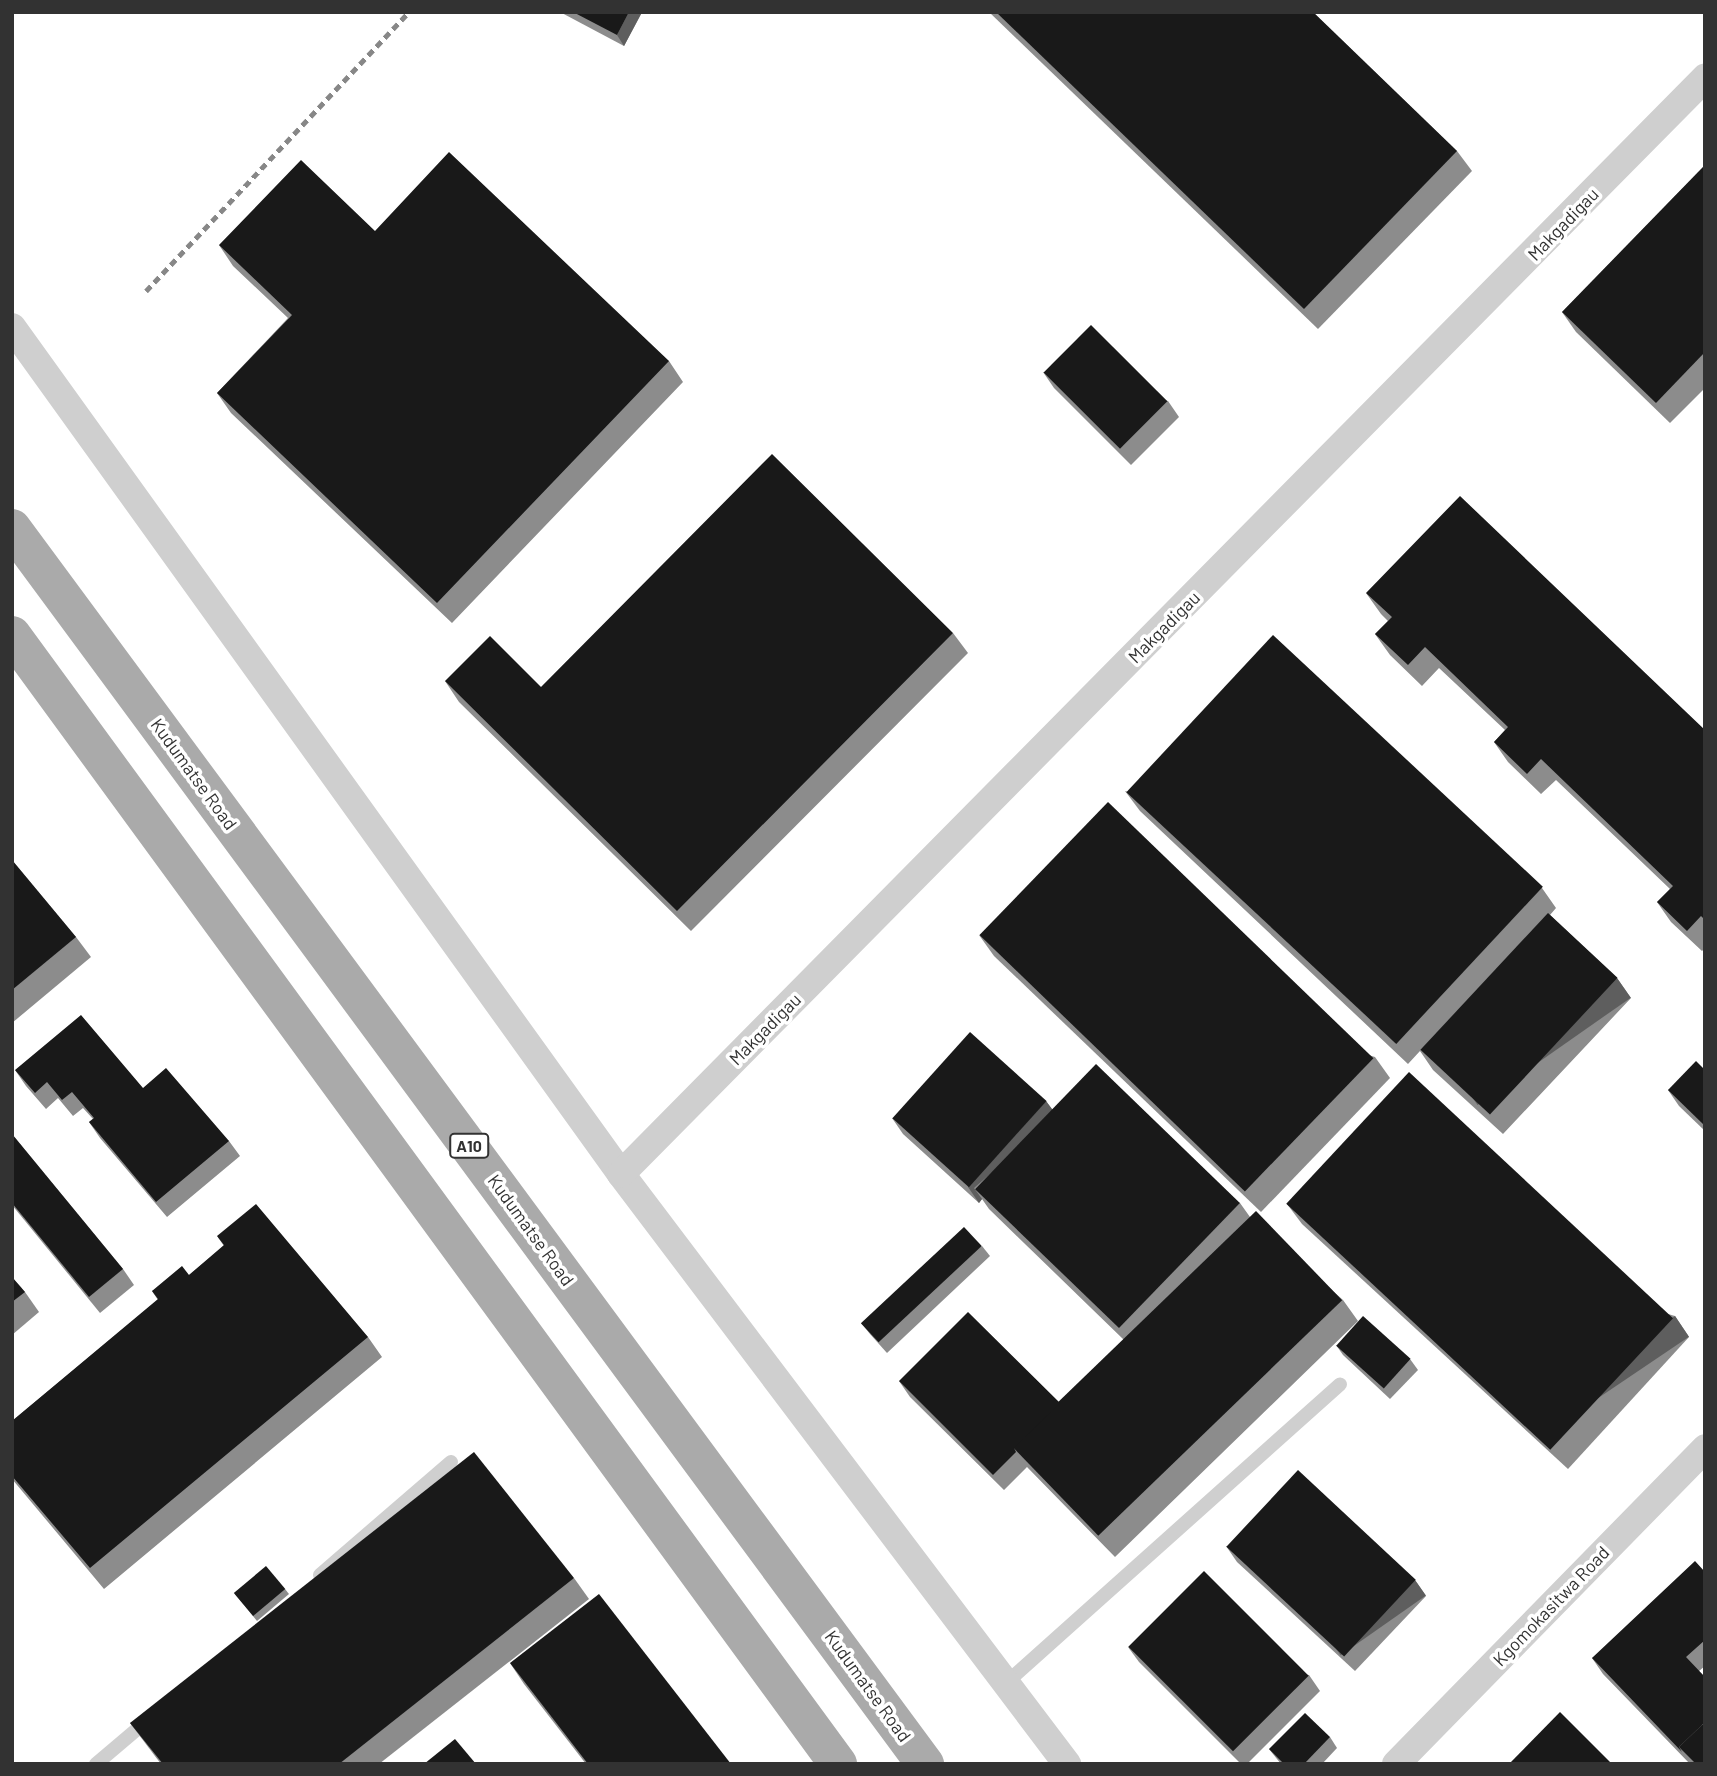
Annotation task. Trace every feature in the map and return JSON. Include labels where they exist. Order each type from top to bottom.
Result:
[{"type":"main road","name":"Kudumatse Road","points":[[12,528],[925,1764]]},
{"type":"main road","points":[[12,635],[838,1764]]},
{"type":"street","name":"Makgadigau","points":[[621,1174],[1705,78]]},
{"type":"street","points":[[12,327],[621,1174],[1067,1764]]},
{"type":"street","name":"Kgomokasitwa Road","points":[[1396,1764],[1705,1448]]},
{"type":"lane","points":[[1006,1683],[1340,1384]]},
{"type":"lane","points":[[308,1585],[451,1462]]},
{"type":"lane","points":[[96,1764],[166,1705]]},
{"type":"building","points":[[573,12],[629,12],[617,35]]},
{"type":"building","points":[[996,12],[1313,12],[1457,151],[1304,309]]},
{"type":"building","points":[[449,152],[669,361],[437,603],[217,393],[292,315],[219,245],[301,160],[375,231]]},
{"type":"building","points":[[1705,165],[1705,352],[1656,403],[1562,312]]},
{"type":"building","points":[[1091,325],[1167,401],[1120,449],[1044,372]]},
{"type":"building","points":[[772,454],[953,633],[677,911],[445,681],[490,636],[541,687]]},
{"type":"building","points":[[1460,496],[1705,730],[1705,920],[1701,916],[1687,931],[1657,902],[1673,886],[1541,759],[1527,774],[1494,742],[1508,727],[1425,647],[1408,665],[1375,634],[1392,617],[1366,593]]},
{"type":"building","points":[[1273,635],[1543,887],[1396,1044],[1126,792]]},
{"type":"building","points":[[1108,802],[1373,1058],[1245,1191],[979,935]]},
{"type":"building","points":[[12,860],[76,937],[12,990]]},
{"type":"building","points":[[1548,913],[1617,978],[1490,1115],[1420,1050]]},
{"type":"building","points":[[81,1015],[143,1088],[166,1068],[229,1141],[156,1202],[89,1122],[94,1118],[72,1092],[62,1100],[47,1082],[35,1093],[15,1070]]},
{"type":"building","points":[[970,1032],[1047,1101],[969,1187],[892,1118]]},
{"type":"building","points":[[1696,1061],[1705,1070],[1705,1126],[1668,1090]]},
{"type":"building","points":[[1096,1064],[1240,1203],[1119,1328],[975,1189]]},
{"type":"building","points":[[1409,1072],[1673,1318],[1550,1450],[1286,1204]]},
{"type":"building","points":[[12,1134],[123,1269],[89,1297],[12,1203]]},
{"type":"building","points":[[256,1204],[368,1337],[90,1568],[12,1476],[12,1421],[158,1299],[152,1291],[182,1266],[189,1275],[224,1245],[217,1236]]},
{"type":"building","points":[[1256,1211],[1342,1300],[1098,1536],[1012,1446]]},
{"type":"building","points":[[964,1227],[982,1246],[879,1342],[861,1323]]},
{"type":"building","points":[[12,1277],[25,1292],[12,1302]]},
{"type":"building","points":[[968,1312],[1060,1403],[1014,1448],[1016,1452],[993,1475],[899,1381]]},
{"type":"building","points":[[1363,1316],[1411,1359],[1384,1389],[1336,1346]]},
{"type":"building","points":[[474,1452],[574,1578],[339,1764],[163,1764],[130,1723]]},
{"type":"building","points":[[1298,1470],[1416,1580],[1344,1657],[1226,1547]]},
{"type":"building","points":[[1695,1561],[1705,1572],[1705,1640],[1686,1657],[1705,1677],[1705,1722],[1679,1747],[1682,1752],[1592,1658]]},
{"type":"building","points":[[266,1566],[285,1589],[253,1616],[234,1593]]},
{"type":"building","points":[[1204,1571],[1309,1676],[1233,1751],[1128,1647]]},
{"type":"building","points":[[599,1594],[731,1764],[588,1764],[510,1663]]},
{"type":"building","points":[[1560,1712],[1612,1764],[1509,1764]]},
{"type":"building","points":[[1305,1713],[1330,1737],[1304,1764],[1284,1764],[1269,1749]]},
{"type":"building","points":[[1705,1722],[1705,1764],[1696,1764],[1679,1747]]},
{"type":"building","points":[[455,1739],[476,1764],[424,1764]]},
{"type":"railway","points":[[146,291],[409,12]]}]
